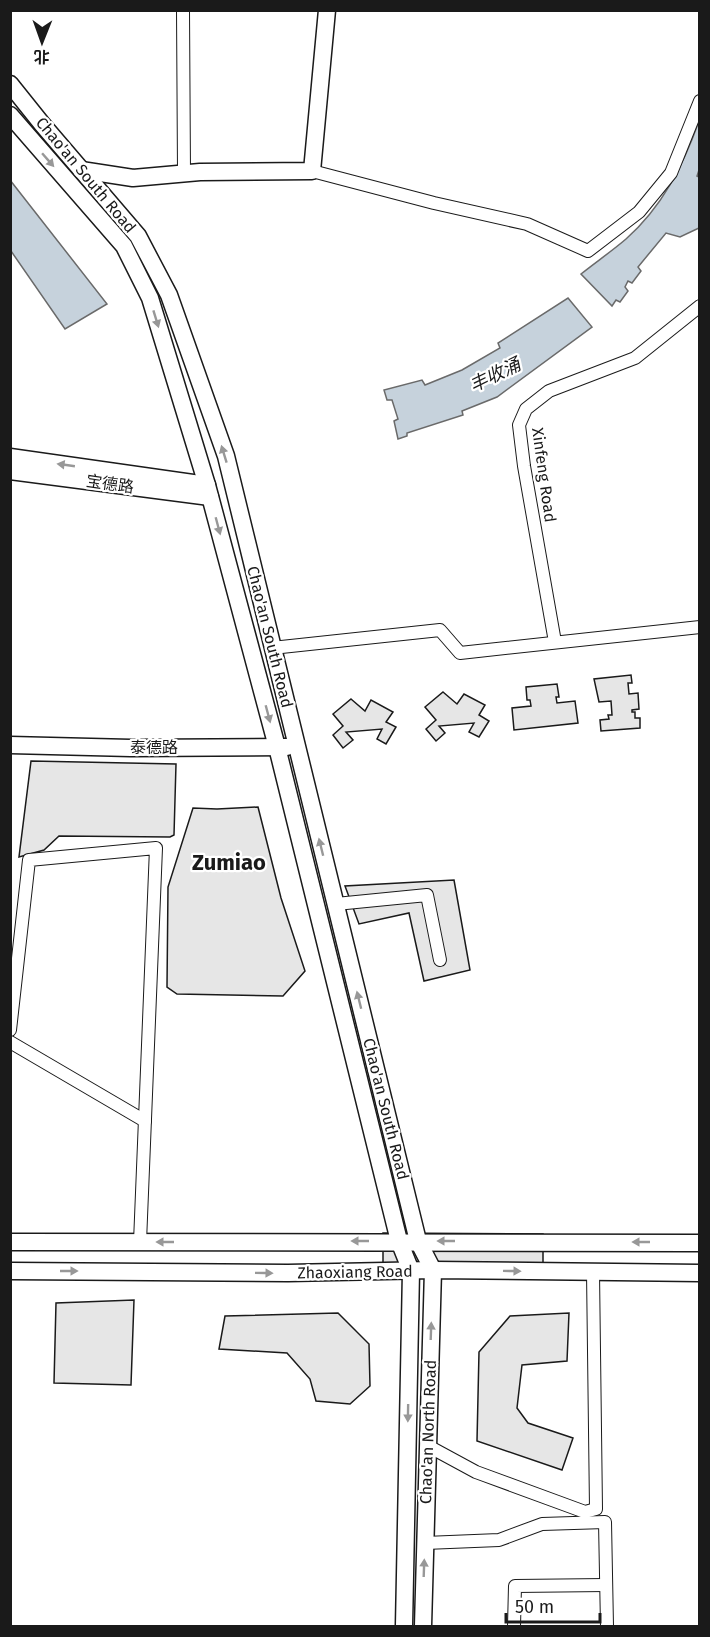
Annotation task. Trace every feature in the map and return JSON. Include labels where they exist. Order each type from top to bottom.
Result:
[{"type":"main road","points":[[81,170],[133,178],[184,173],[312,171],[327,10]]},
{"type":"main road","name":"Chao'an South Road","points":[[10,84],[138,236],[169,295],[226,456],[418,1241]]},
{"type":"main road","name":"Chao'an South Road","points":[[10,115],[124,246],[150,298],[209,491],[277,747],[399,1241]]},
{"type":"main road","name":"宝德路","points":[[10,457],[209,491]]},
{"type":"main road","name":"宝德路","points":[[10,471],[209,491]]},
{"type":"main road","name":"泰德路","points":[[10,746],[131,748],[297,746]]},
{"type":"main road","name":"Chao'an North Road","points":[[399,1241],[411,1271],[404,1626]]},
{"type":"main road","name":"Chao'an North Road","points":[[418,1241],[433,1270],[423,1626]]},
{"type":"main road","name":"Zhaoxiang Road","points":[[10,1242],[699,1243]]},
{"type":"main road","name":"Zhaoxiang Road","points":[[10,1271],[288,1273],[433,1270],[699,1274]]},
{"type":"street","points":[[183,10],[184,173]]},
{"type":"street","points":[[312,171],[434,203],[527,224],[588,251],[639,212],[670,173],[699,101]]},
{"type":"street","name":"Xinfeng Road","points":[[555,642],[519,425],[526,409],[549,391],[635,358],[699,306]]},
{"type":"street","points":[[272,648],[440,630],[460,653],[699,627]]},
{"type":"street","points":[[10,1030],[29,860],[156,848],[140,1242]]},
{"type":"street","points":[[336,904],[427,895],[440,960]]},
{"type":"street","points":[[10,1042],[145,1121]]},
{"type":"street","points":[[428,1446],[486,1476],[585,1512],[596,1509],[593,1272]]},
{"type":"street","points":[[425,1543],[499,1540],[542,1524],[604,1522],[607,1626]]},
{"type":"street","points":[[514,1626],[514,1586],[606,1586]]},
{"type":"water","points":[[699,121],[697,176],[699,177],[699,228],[680,237],[666,233],[638,267],[641,271],[632,283],[628,281],[625,287],[628,291],[620,302],[616,300],[612,306],[581,274],[639,227],[661,199],[686,154]]},
{"type":"water","points":[[10,180],[107,304],[65,329],[11,251]]},
{"type":"water","name":"丰收涌","points":[[568,298],[592,327],[497,397],[462,411],[463,415],[407,433],[407,436],[398,439],[394,421],[398,419],[392,400],[387,400],[384,390],[422,380],[425,385],[462,370],[500,348],[498,343]]},
{"type":"building","points":[[631,675],[632,683],[628,683],[629,694],[638,693],[639,709],[632,710],[632,712],[635,712],[635,718],[640,718],[640,728],[601,731],[600,720],[609,719],[608,715],[612,715],[611,701],[599,702],[594,679]]},
{"type":"building","points":[[557,684],[559,697],[556,697],[557,703],[575,701],[578,723],[514,730],[512,708],[531,706],[530,700],[527,700],[526,687]]},
{"type":"building","points":[[443,692],[457,704],[464,694],[485,705],[479,715],[489,721],[479,737],[469,732],[474,723],[439,726],[445,733],[436,741],[426,729],[436,720],[425,707]]},
{"type":"building","points":[[351,699],[365,711],[371,700],[393,712],[386,722],[396,727],[386,744],[377,739],[382,729],[346,732],[353,740],[343,748],[333,735],[343,726],[333,714]]},
{"type":"building","points":[[31,761],[176,764],[174,835],[170,837],[59,836],[44,850],[19,857]]},
{"type":"building","points":[[258,807],[281,898],[305,971],[283,996],[177,994],[167,987],[168,887],[193,808]]},
{"type":"building","points":[[454,880],[470,970],[424,981],[409,913],[359,924],[345,886]]},
{"type":"building","points":[[383,1233],[543,1234],[543,1265],[383,1264]]},
{"type":"building","points":[[134,1300],[131,1385],[54,1383],[56,1303]]},
{"type":"building","points":[[338,1313],[369,1344],[370,1386],[350,1404],[316,1401],[310,1379],[287,1353],[219,1349],[225,1316]]},
{"type":"building","points":[[569,1313],[567,1361],[522,1365],[517,1408],[528,1423],[573,1438],[562,1470],[477,1441],[479,1352],[510,1316]]},
{"type":"district","name":"Zumiao","points":[[229,862]]}]
